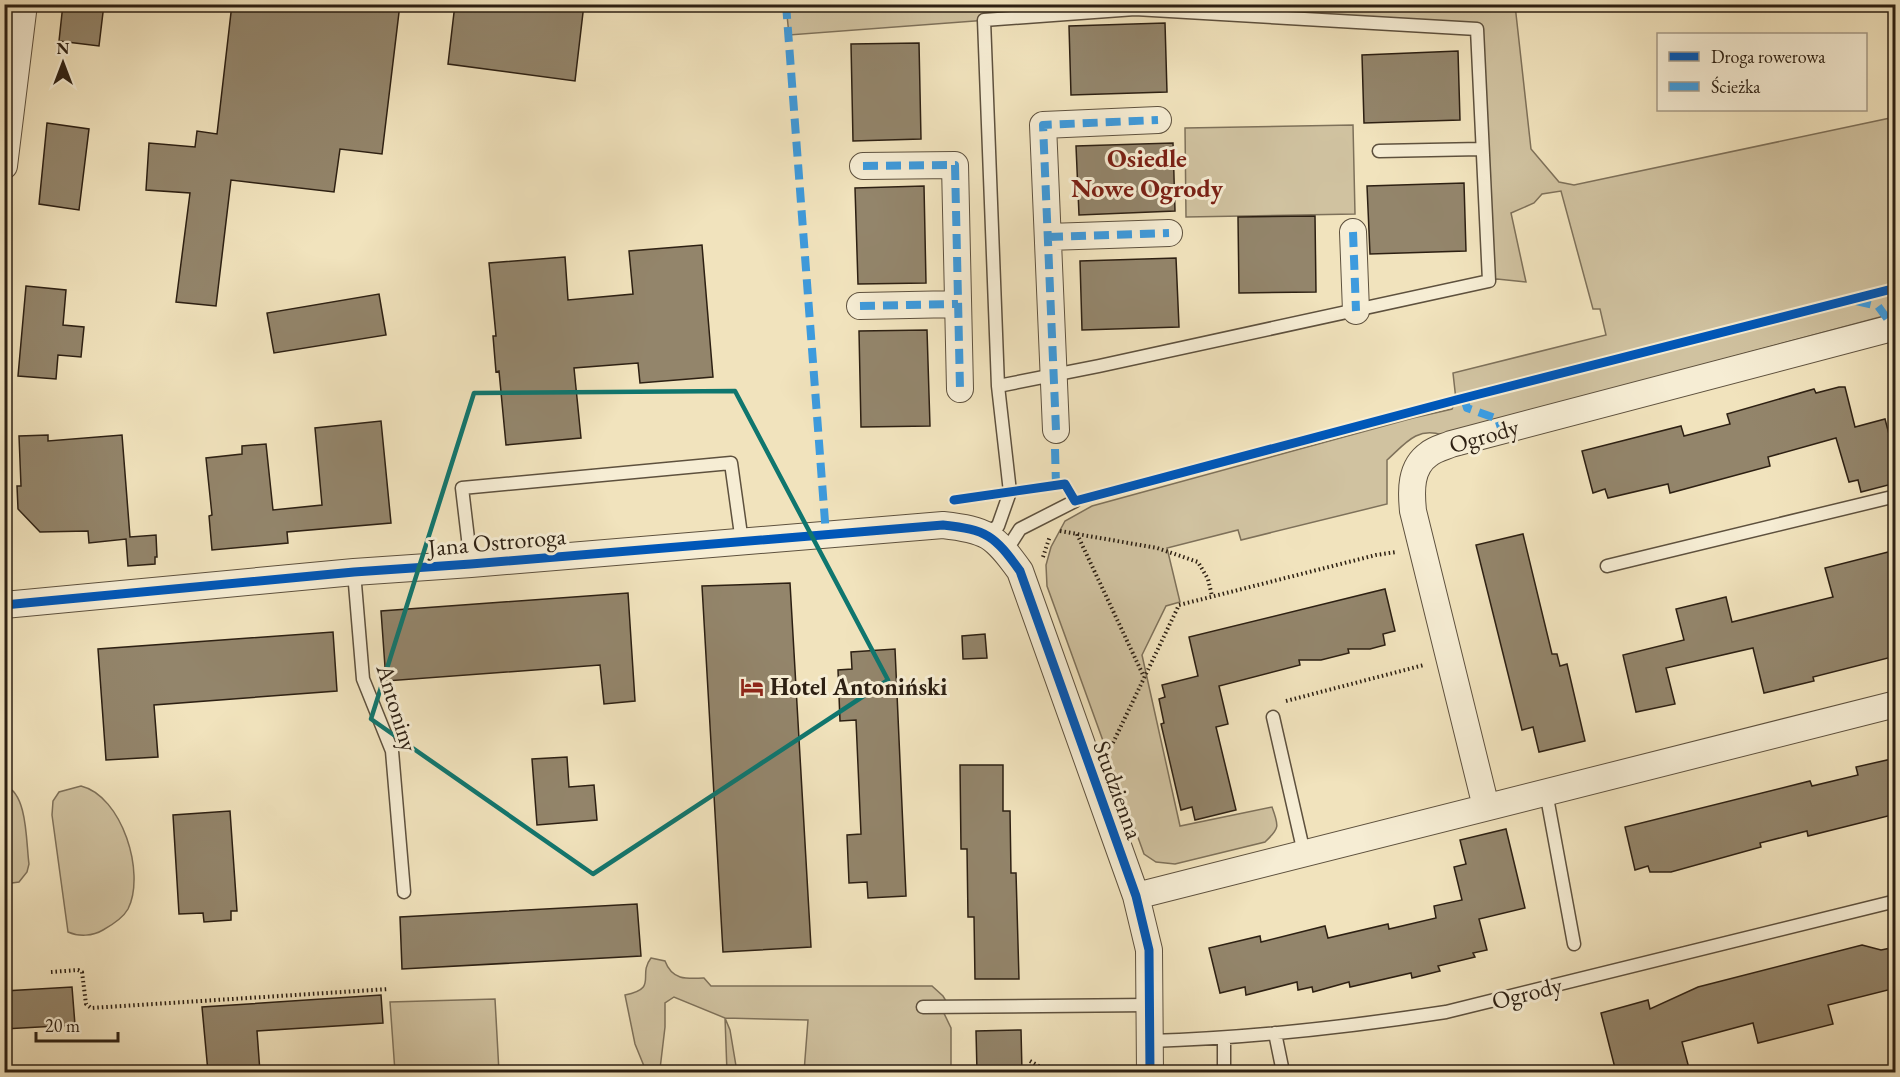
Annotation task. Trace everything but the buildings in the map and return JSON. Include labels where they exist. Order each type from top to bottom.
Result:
[{"type":"street","points":[[4,165],[24,4]]},
{"type":"street","points":[[1056,430],[1043,125],[1158,120]]},
{"type":"street","points":[[863,166],[955,165],[960,388]]},
{"type":"street","points":[[1353,232],[1356,311]]},
{"type":"street","points":[[1048,237],[1169,233]]},
{"type":"street","points":[[860,306],[958,304]]},
{"type":"street","name":"Ogrody","points":[[1486,807],[1413,511],[1411,490],[1413,480],[1416,469],[1428,454],[1451,444],[1896,327]]},
{"type":"street","name":"Jana Ostroroga","points":[[4,605],[354,572],[944,525],[972,528],[994,541]]},
{"type":"street","name":"Studzienna","points":[[994,541],[1020,571],[1136,896],[1149,950],[1150,1072]]},
{"type":"street","points":[[1136,896],[1896,704]]},
{"type":"lane","points":[[994,541],[1010,492],[998,386],[984,20],[1135,9],[1476,29],[1489,281],[998,386]]},
{"type":"lane","points":[[1379,151],[1481,149]]},
{"type":"lane","points":[[471,564],[462,488],[731,463],[742,542]]},
{"type":"lane","points":[[1607,566],[1896,496]]},
{"type":"lane","points":[[994,541],[1075,501]]},
{"type":"lane","name":"Antoniny","points":[[354,572],[363,680],[392,751],[404,892]]},
{"type":"lane","points":[[1274,717],[1304,853]]},
{"type":"lane","name":"Ogrody","points":[[1546,792],[1575,944]]},
{"type":"lane","name":"Ogrody","points":[[1150,1041],[1224,1038],[1374,1023],[1446,1012],[1896,901]]},
{"type":"lane","points":[[922,1007],[1150,1005]]},
{"type":"lane","points":[[1275,1033],[1283,1072]]},
{"type":"lane","points":[[1224,1038],[1224,1072]]},
{"type":"path","points":[[1041,565],[1046,545],[1054,530],[1157,548],[1198,562],[1208,579],[1212,596]]},
{"type":"path","points":[[1077,534],[1144,677]]},
{"type":"path","points":[[1109,750],[1179,604],[1376,555],[1394,551],[1401,554]]},
{"type":"path","points":[[1275,704],[1435,662]]},
{"type":"path","points":[[51,972],[78,970],[82,972],[86,1004],[91,1008],[389,989]]},
{"type":"path","points":[[1030,1061],[1049,1072]]},
{"type":"highlighted area","points":[[735,391],[888,680],[593,874],[371,719],[474,393]]},
{"type":"shaded area","points":[[786,5],[1515,5],[1531,149],[1559,182],[1574,185],[1895,117],[1895,313],[1442,435],[1425,433],[1418,435],[1405,443],[1387,460],[1387,504],[1241,540],[1238,530],[1167,548],[1180,602],[1166,606],[1142,655],[1180,826],[1272,807],[1277,826],[1265,842],[1175,864],[1156,862],[1144,854],[1047,586],[1046,565],[1051,547],[1065,521],[1092,506],[1452,409],[1456,400],[1453,373],[1606,335],[1600,309],[1593,309],[1561,191],[1542,194],[1534,203],[1511,213],[1526,282],[1497,279],[1489,281],[1477,30],[1135,9],[789,35]]},
{"type":"shaded area","points":[[1353,125],[1355,214],[1186,217],[1185,128]]},
{"type":"shaded area","points":[[5,786],[13,791],[22,808],[29,864],[27,872],[19,882],[5,884]]},
{"type":"shaded area","points":[[81,786],[96,793],[108,804],[119,820],[127,838],[134,876],[133,894],[126,912],[106,928],[95,934],[86,935],[68,932],[52,815],[53,801],[59,792]]},
{"type":"shaded area","points":[[651,958],[665,961],[672,972],[680,977],[704,978],[711,986],[932,986],[943,996],[949,1006],[941,1007],[951,1028],[951,1072],[804,1072],[808,1020],[725,1018],[674,997],[665,1003],[665,1027],[660,1069],[646,1071],[635,1044],[625,995],[641,989],[644,985],[647,964]]},
{"type":"shaded area","points":[[495,999],[499,1072],[395,1072],[390,1002]]},
{"type":"shaded area","points":[[725,1018],[730,1030],[737,1072],[727,1072]]},
{"type":"marked path","points":[[786,4],[826,535]]},
{"type":"marked path","points":[[1056,430],[1043,125],[1158,120]]},
{"type":"marked path","points":[[863,166],[955,165],[960,389]]},
{"type":"marked path","points":[[1353,232],[1356,311]]},
{"type":"marked path","points":[[1048,237],[1169,233]]},
{"type":"marked path","points":[[1856,301],[1878,306],[1894,328]]},
{"type":"marked path","points":[[860,306],[958,304]]},
{"type":"marked path","points":[[1464,398],[1467,408],[1498,419],[1502,431]]},
{"type":"marked path","points":[[1055,449],[1056,485]]},
{"type":"cycle path","points":[[954,500],[1065,484],[1075,501],[1456,400],[1896,288]]},
{"type":"cycle path","points":[[4,605],[354,572],[943,525],[980,532],[996,542],[1020,571],[1136,896],[1149,950],[1150,1072]]},
{"type":"place","name":"Hotel Antoniński","points":[[752,687]]},
{"type":"district","name":"Osiedle Nowe Ogrody","points":[[1147,173]]}]
